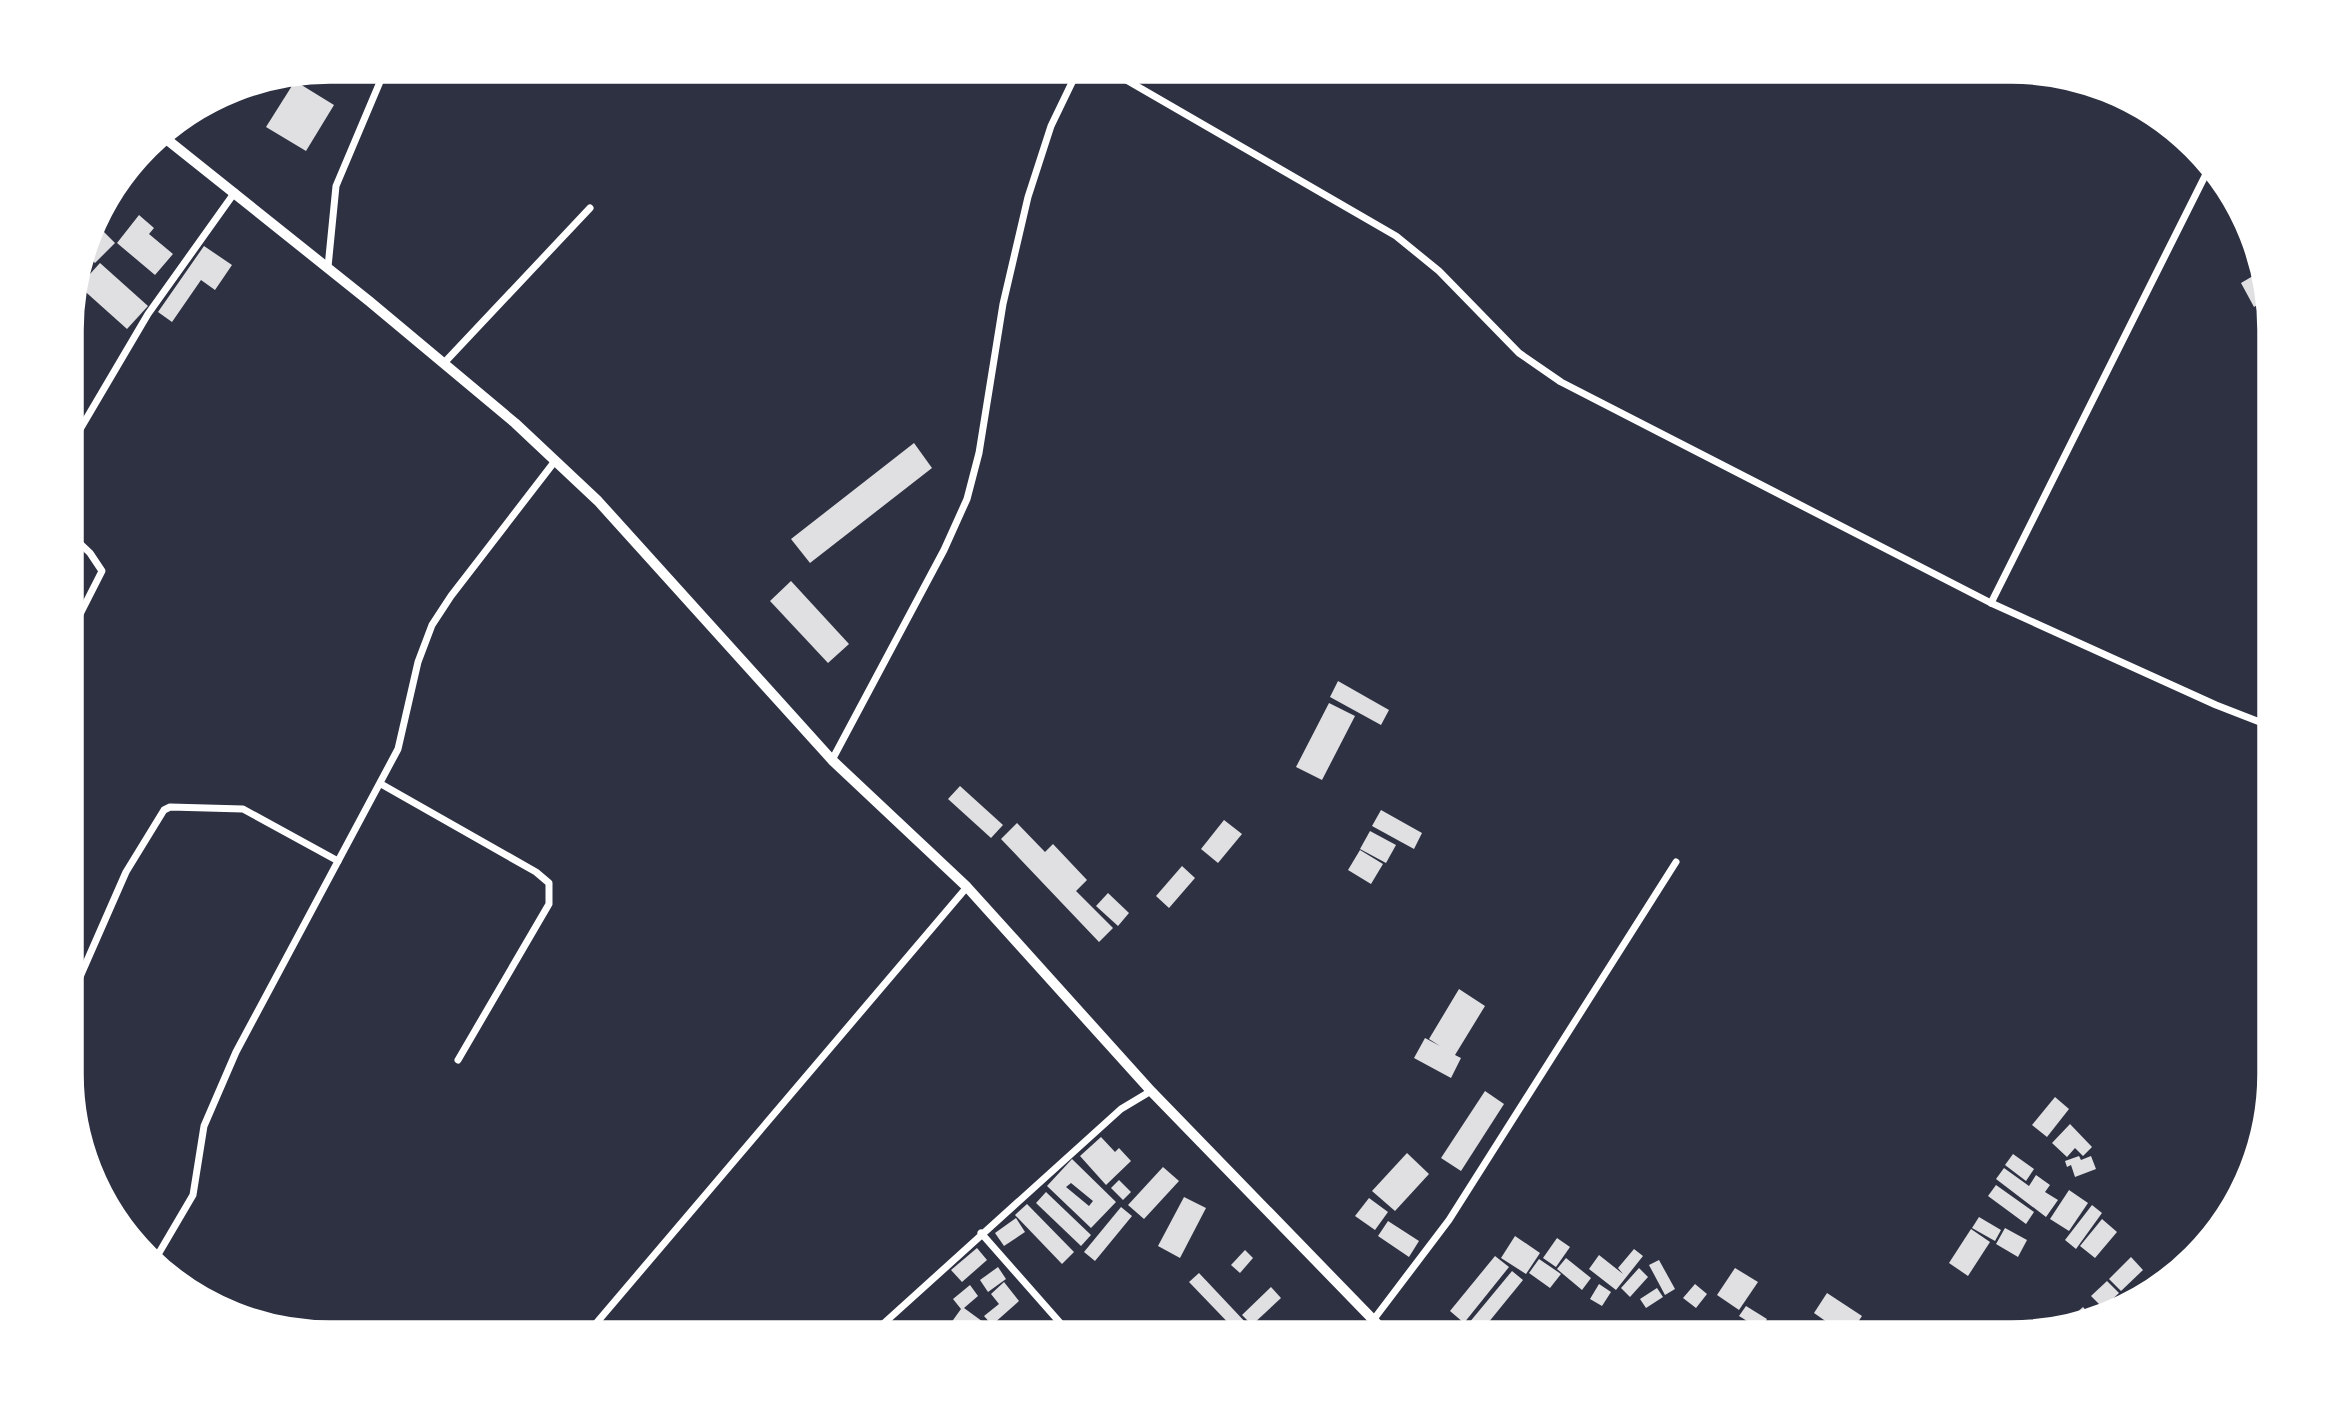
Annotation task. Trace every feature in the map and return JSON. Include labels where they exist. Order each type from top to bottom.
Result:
[{"type":"street","points":[[328,267],[336,186],[380,82]]},
{"type":"street","points":[[832,760],[944,550],[967,499],[979,453],[1003,304],[1028,197],[1051,126],[1072,82]]},
{"type":"street","points":[[1130,82],[1406,243],[1439,271],[1520,353],[1561,382],[1991,603],[2190,694],[2259,721]]},
{"type":"street","points":[[170,142],[444,363],[515,423],[598,500],[832,760],[967,887],[1150,1091],[1377,1322]]},
{"type":"street","points":[[1991,603],[2205,176]]},
{"type":"street","points":[[82,426],[148,314],[235,192]]},
{"type":"street","points":[[444,363],[590,208]]},
{"type":"street","points":[[159,1253],[193,1195],[204,1126],[236,1052],[398,748],[418,662],[432,625],[451,596],[555,461]]},
{"type":"street","points":[[82,545],[102,571],[97,587],[82,613]]},
{"type":"street","points":[[381,784],[536,872],[549,883],[550,904],[458,1060]]},
{"type":"street","points":[[82,972],[126,872],[164,810],[170,807],[215,806],[243,809],[338,860]]},
{"type":"street","points":[[1374,1319],[1449,1220],[1676,862]]},
{"type":"street","points":[[597,1322],[967,887]]},
{"type":"street","points":[[885,1322],[1121,1109],[1150,1091]]},
{"type":"street","points":[[981,1233],[1059,1322]]},
{"type":"building","points":[[300,84],[334,105],[306,151],[266,127],[292,85]]},
{"type":"building","points":[[139,215],[154,228],[149,234],[173,254],[155,275],[117,243]]},
{"type":"building","points":[[103,231],[115,243],[95,263],[92,261],[95,250]]},
{"type":"building","points":[[204,246],[232,265],[215,290],[201,280],[172,322],[158,312]]},
{"type":"building","points":[[100,263],[148,306],[127,329],[85,292],[89,275]]},
{"type":"building","points":[[2253,276],[2257,305],[2254,307],[2241,283]]},
{"type":"building","points":[[914,443],[932,468],[810,563],[791,539]]},
{"type":"building","points":[[791,581],[849,644],[828,663],[770,601]]},
{"type":"building","points":[[1338,681],[1389,710],[1381,725],[1330,697]]},
{"type":"building","points":[[1329,703],[1355,716],[1322,780],[1296,767]]},
{"type":"building","points":[[960,786],[1003,825],[991,838],[948,799]]},
{"type":"building","points":[[1381,810],[1422,833],[1414,849],[1372,826]]},
{"type":"building","points":[[1224,820],[1242,834],[1218,863],[1201,849]]},
{"type":"building","points":[[1017,823],[1045,852],[1053,844],[1087,880],[1076,891],[1113,928],[1099,942],[1001,839]]},
{"type":"building","points":[[1370,831],[1396,845],[1386,863],[1360,849]]},
{"type":"building","points":[[1360,850],[1383,864],[1371,884],[1348,870]]},
{"type":"building","points":[[1182,866],[1195,878],[1169,908],[1156,896]]},
{"type":"building","points":[[1108,893],[1129,913],[1118,926],[1096,906]]},
{"type":"building","points":[[1459,989],[1485,1006],[1455,1055],[1461,1058],[1451,1078],[1414,1058],[1425,1038],[1440,1046],[1429,1039]]},
{"type":"building","points":[[1485,1091],[1504,1104],[1461,1171],[1441,1158]]},
{"type":"building","points":[[2055,1097],[2069,1109],[2047,1137],[2032,1125]]},
{"type":"building","points":[[2070,1124],[2092,1147],[2083,1156],[2075,1148],[2067,1157],[2052,1143]]},
{"type":"building","points":[[1101,1137],[1115,1152],[1119,1148],[1131,1161],[1106,1185],[1080,1156]]},
{"type":"building","points":[[1407,1153],[1429,1174],[1395,1211],[1372,1191]]},
{"type":"building","points":[[2013,1154],[2034,1169],[2026,1181],[2005,1165]]},
{"type":"building","points":[[2079,1156],[2081,1160],[2091,1156],[2096,1169],[2075,1177],[2071,1165],[2067,1167],[2065,1161]]},
{"type":"building","points":[[1072,1159],[1116,1202],[1091,1228],[1047,1186]],"holes":[[[1071,1183],[1093,1201],[1089,1206],[1066,1187]]]},
{"type":"building","points":[[1163,1167],[1179,1181],[1144,1219],[1128,1205]]},
{"type":"building","points":[[2004,1168],[2029,1186],[2036,1175],[2050,1185],[2045,1192],[2058,1200],[2046,1217],[1996,1179]]},
{"type":"building","points":[[1119,1180],[1131,1192],[1123,1200],[1111,1188]]},
{"type":"building","points":[[1996,1185],[2034,1212],[2026,1224],[1988,1196]]},
{"type":"building","points":[[2069,1190],[2088,1203],[2069,1231],[2050,1219]]},
{"type":"building","points":[[1046,1192],[1091,1235],[1081,1246],[1036,1203]]},
{"type":"building","points":[[1184,1197],[1206,1208],[1180,1258],[1158,1246]]},
{"type":"building","points":[[1369,1198],[1388,1212],[1375,1230],[1355,1216]]},
{"type":"building","points":[[1027,1204],[1074,1252],[1062,1264],[1015,1215]]},
{"type":"building","points":[[2092,1205],[2102,1213],[2076,1249],[2065,1240]]},
{"type":"building","points":[[1121,1207],[1132,1216],[1095,1261],[1084,1252]]},
{"type":"building","points":[[1979,1217],[2001,1230],[1995,1241],[1972,1228]]},
{"type":"building","points":[[1016,1218],[1025,1232],[1004,1246],[995,1233]]},
{"type":"building","points":[[2102,1219],[2117,1232],[2095,1258],[2080,1246]]},
{"type":"building","points":[[1388,1221],[1419,1241],[1409,1257],[1378,1236]]},
{"type":"building","points":[[2005,1228],[2027,1240],[2018,1257],[1996,1244]]},
{"type":"building","points":[[1971,1229],[1990,1242],[1968,1276],[1949,1263]]},
{"type":"building","points":[[1515,1236],[1540,1253],[1526,1274],[1501,1258]]},
{"type":"building","points":[[1557,1238],[1570,1247],[1556,1267],[1543,1258]]},
{"type":"building","points":[[977,1248],[987,1260],[962,1282],[951,1270]]},
{"type":"building","points":[[1634,1249],[1643,1256],[1616,1290],[1589,1269],[1599,1255],[1623,1274],[1618,1268]]},
{"type":"building","points":[[1245,1250],[1253,1258],[1240,1273],[1231,1265]]},
{"type":"building","points":[[1495,1256],[1509,1267],[1465,1322],[1450,1311]]},
{"type":"building","points":[[2131,1257],[2143,1270],[2121,1291],[2109,1279]]},
{"type":"building","points":[[1566,1258],[1591,1278],[1582,1290],[1557,1269]]},
{"type":"building","points":[[1539,1259],[1561,1274],[1550,1288],[1529,1273]]},
{"type":"building","points":[[1659,1260],[1675,1289],[1665,1295],[1649,1265]]},
{"type":"building","points":[[998,1267],[1006,1279],[988,1292],[980,1280]]},
{"type":"building","points":[[1639,1268],[1648,1277],[1630,1297],[1621,1288]]},
{"type":"building","points":[[1735,1268],[1758,1282],[1739,1310],[1717,1295]]},
{"type":"building","points":[[1512,1271],[1523,1280],[1489,1322],[1470,1322]]},
{"type":"building","points":[[1199,1273],[1245,1322],[1227,1322],[1189,1282]]},
{"type":"building","points":[[2107,1281],[2119,1293],[2100,1305],[2091,1296]]},
{"type":"building","points":[[1004,1282],[1019,1301],[995,1322],[989,1322],[984,1316],[999,1304],[991,1294]]},
{"type":"building","points":[[1599,1284],[1611,1292],[1602,1306],[1590,1299]]},
{"type":"building","points":[[1695,1284],[1707,1294],[1696,1308],[1683,1298]]},
{"type":"building","points":[[970,1285],[978,1296],[964,1308],[983,1322],[952,1322],[961,1309],[953,1299]]},
{"type":"building","points":[[1271,1287],[1281,1298],[1255,1322],[1249,1322],[1242,1315]]},
{"type":"building","points":[[1657,1288],[1663,1297],[1646,1308],[1640,1299]]},
{"type":"building","points":[[1827,1293],[1862,1316],[1858,1322],[1827,1322],[1814,1313]]},
{"type":"building","points":[[1746,1306],[1767,1319],[1765,1322],[1749,1322],[1739,1316]]}]
